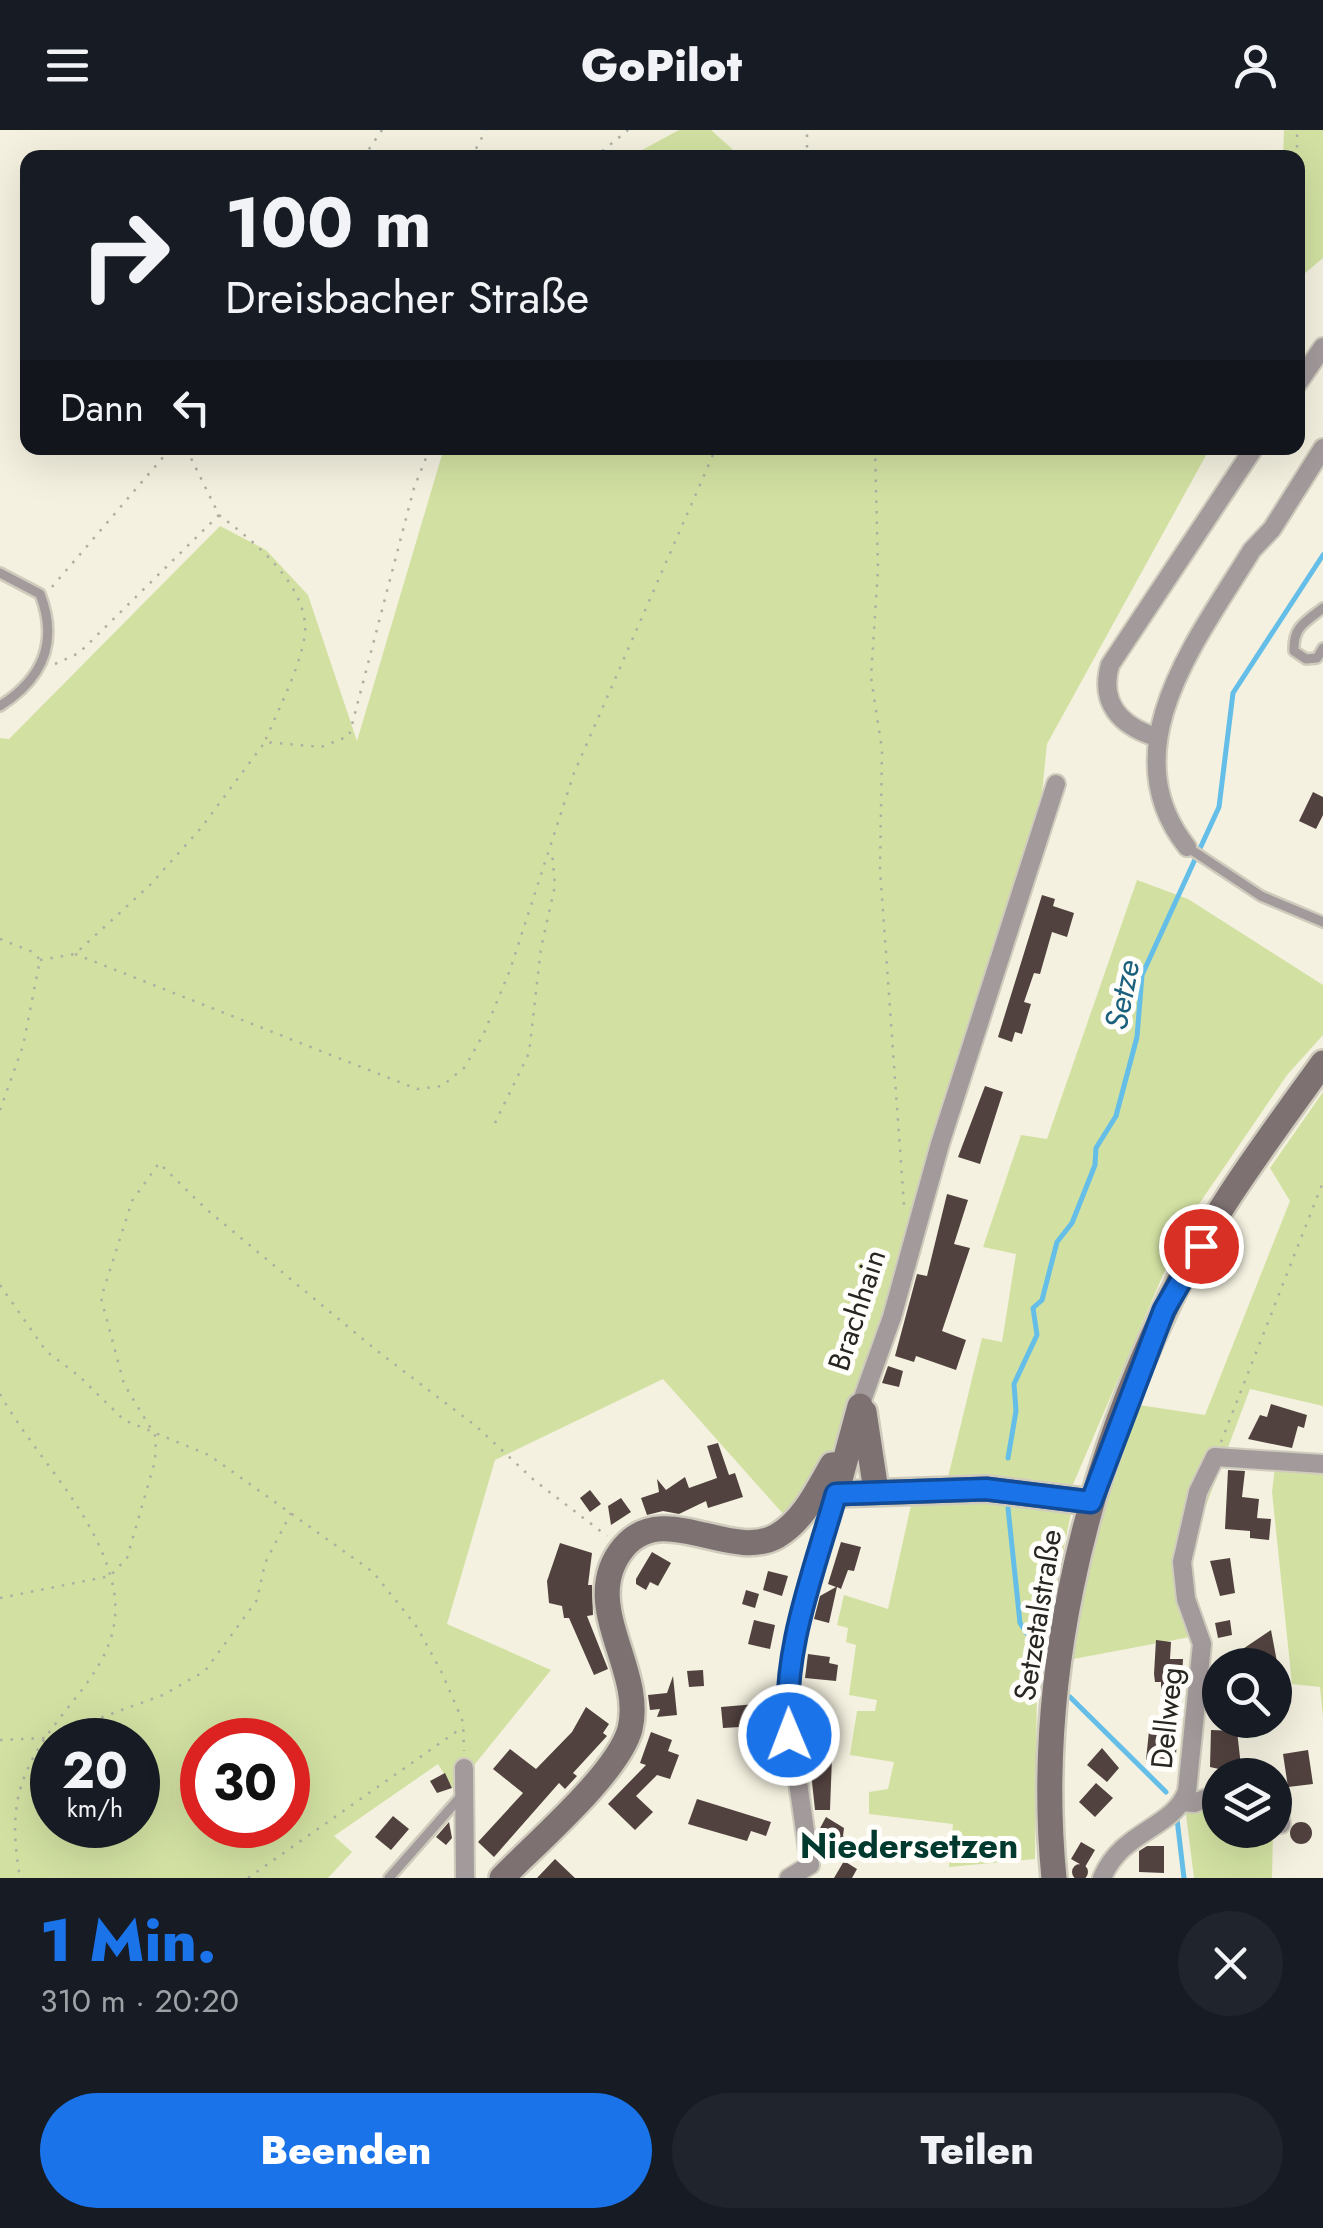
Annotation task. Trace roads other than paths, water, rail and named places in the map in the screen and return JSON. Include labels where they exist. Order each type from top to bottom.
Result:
[{"type":"street","points":[[1187,847],[1168,818],[1155,773],[1156,737],[1164,704],[1193,647],[1252,550],[1272,528],[1323,448]]},
{"type":"street","points":[[1156,737],[1123,724],[1111,707],[1106,679],[1110,665],[1249,455]]},
{"type":"street","name":"Brachhain","points":[[814,1872],[786,1700],[796,1637],[860,1406],[1056,784]]},
{"type":"street","name":"Setzetalstraße","points":[[1054,1878],[1048,1821],[1057,1660],[1091,1502],[1164,1310],[1238,1182],[1323,1063]]},
{"type":"street","points":[[860,1406],[865,1414],[876,1491]]},
{"type":"street","name":"Dellweg","points":[[1182,1802],[1202,1673],[1202,1644],[1186,1599],[1182,1562],[1198,1492],[1215,1457],[1323,1464]]},
{"type":"street","points":[[502,1878],[608,1768],[626,1742],[632,1703],[612,1627],[608,1579],[623,1548],[649,1530],[744,1541],[775,1537],[794,1523],[832,1465],[843,1464]]},
{"type":"street","points":[[836,1494],[986,1489],[1091,1502]]},
{"type":"street","points":[[464,1768],[468,1830],[465,1878]]},
{"type":"street","name":"Dellweg","points":[[1102,1878],[1111,1858],[1130,1839],[1182,1802],[1202,1801]]},
{"type":"street","points":[[788,1878],[814,1872]]},
{"type":"lane","points":[[1318,354],[1323,338]]},
{"type":"lane","points":[[0,573],[40,594],[48,629],[44,666],[0,706]]},
{"type":"lane","points":[[1323,608],[1302,622],[1294,636],[1294,651],[1306,659],[1317,658],[1323,648]]},
{"type":"lane","points":[[1187,847],[1204,862],[1261,896],[1323,922]]},
{"type":"lane","points":[[389,1878],[463,1794]]},
{"type":"waterway","name":"Setze","points":[[1008,1458],[1016,1411],[1014,1384],[1037,1335],[1033,1308],[1042,1300],[1057,1242],[1072,1223],[1095,1165],[1096,1148],[1116,1116],[1137,1037],[1142,975],[1219,807],[1233,693],[1323,555]]},
{"type":"waterway","name":"Setze","points":[[1008,1508],[1020,1623],[1037,1649]]},
{"type":"waterway","name":"Setze","points":[[1070,1697],[1166,1792]]},
{"type":"waterway","name":"Setze","points":[[1177,1819],[1184,1878]]},
{"type":"district","name":"Niedersetzen","points":[[909,1846]]}]
